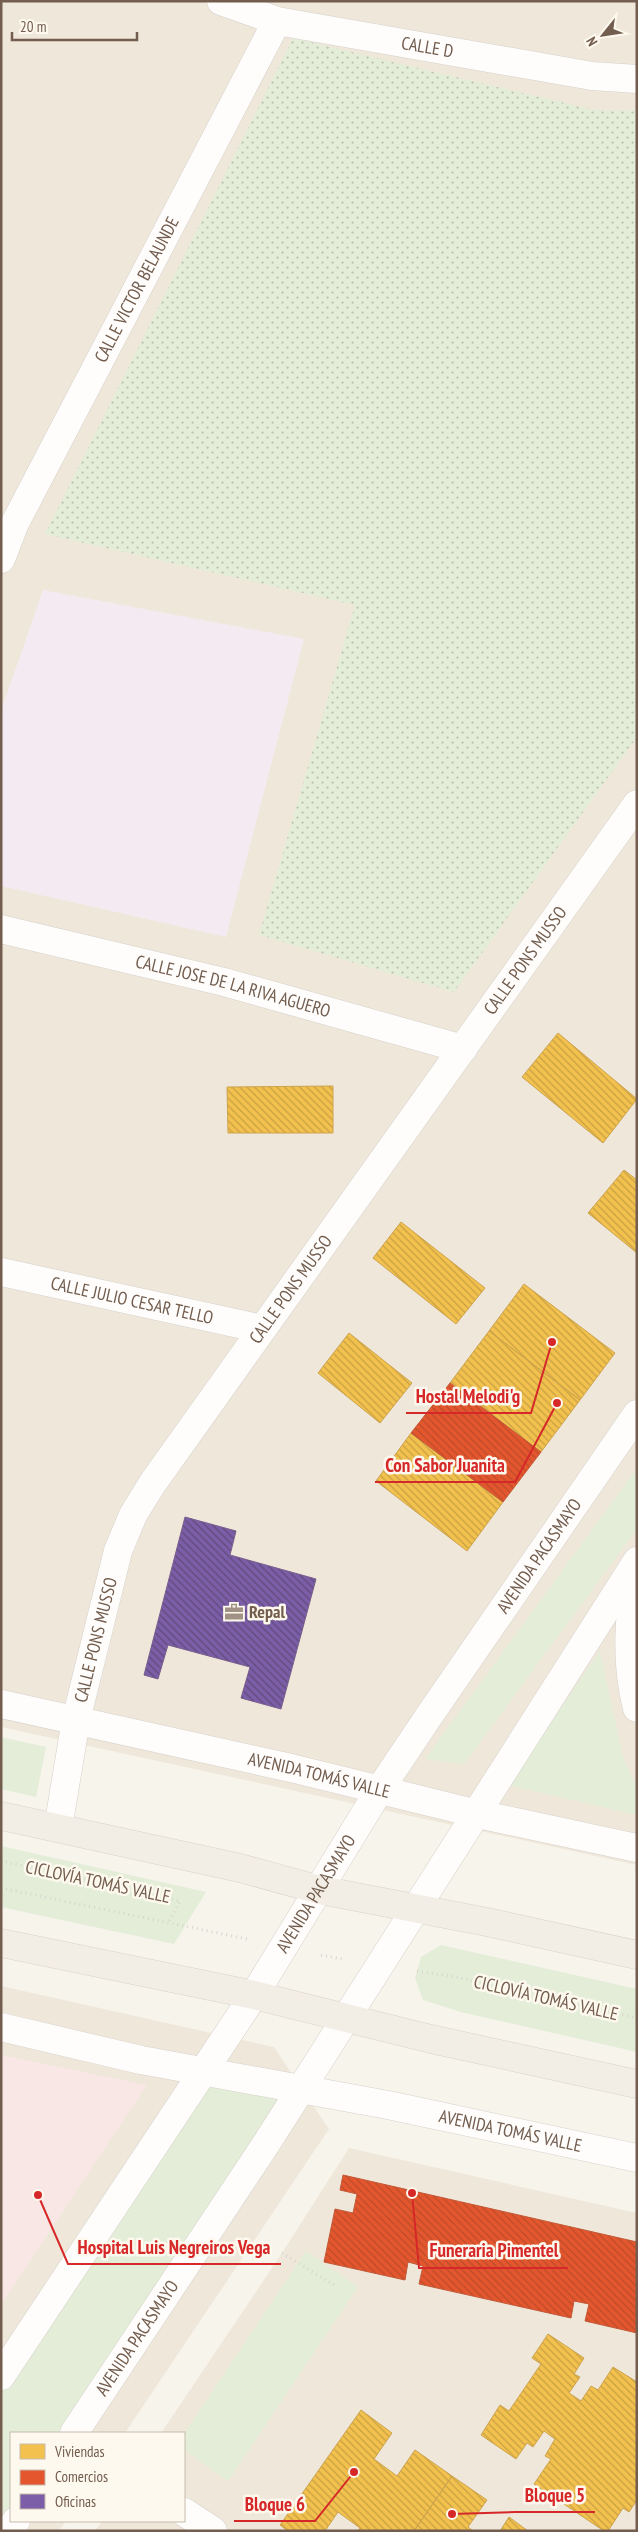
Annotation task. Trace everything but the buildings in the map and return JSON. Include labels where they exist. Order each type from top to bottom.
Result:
[{"type":"main road","name":"CALLE D","points":[[221,1],[277,21],[592,76],[637,79]]},
{"type":"main road","name":"CALLE VICTOR BELAUNDE","points":[[1,559],[15,523],[277,21]]},
{"type":"main road","name":"CALLE PONS MUSSO","points":[[58,1828],[76,1720],[118,1551],[133,1515],[152,1484],[637,804]]},
{"type":"main road","name":"CALLE JOSE DE LA RIVA AGUERO","points":[[1,929],[224,982],[463,1049]]},
{"type":"main road","name":"CALLE JULIO CESAR TELLO","points":[[1,1272],[262,1329]]},
{"type":"main road","name":"AVENIDA PACASMAYO","points":[[1,2376],[205,2071],[320,1890],[380,1789],[637,1414]]},
{"type":"main road","name":"AVENIDA PACASMAYO","points":[[75,2432],[346,2019],[637,1563]]},
{"type":"main road","points":[[637,1563],[630,1607],[629,1654],[637,1708]]},
{"type":"main road","name":"AVENIDA TOMÁS VALLE","points":[[1,1704],[380,1789],[478,1814],[637,1848]]},
{"type":"main road","points":[[1,1816],[240,1868],[320,1890],[415,1910],[487,1922],[637,1955]]},
{"type":"main road","points":[[1,1943],[254,1995],[346,2019],[637,2084]]},
{"type":"main road","name":"AVENIDA TOMÁS VALLE","points":[[1,2027],[140,2060],[388,2105],[637,2158]]},
{"type":"main road","points":[[185,2513],[212,2531]]},
{"type":"path","name":"CICLOVÍA TOMÁS VALLE","points":[[1,1861],[180,1901],[168,1923],[1,1888]]},
{"type":"path","name":"CICLOVÍA TOMÁS VALLE","points":[[456,1977],[637,2018]]},
{"type":"path","points":[[282,2253],[337,2287]]},
{"type":"shaded area","points":[[1,1],[637,1],[637,1865],[1,1727]]},
{"type":"shaded area","points":[[43,590],[304,639],[226,937],[1,886],[1,711]]},
{"type":"shaded area","points":[[1,1986],[274,2047],[329,2129],[126,2432],[10,2432],[10,2522],[65,2522],[59,2531],[1,2531]]},
{"type":"shaded area","points":[[1,2055],[147,2085],[1,2305]]},
{"type":"shaded area","points":[[349,2148],[637,2213],[637,2531],[95,2531],[101,2522],[185,2522],[185,2432],[162,2432],[282,2253]]},
{"type":"green space","points":[[293,38],[594,110],[637,111],[637,737],[454,992],[259,935],[355,605],[45,534]]},
{"type":"green space","points":[[637,1468],[637,1529],[464,1764],[425,1759]]},
{"type":"green space","points":[[600,1651],[623,1757],[637,1788],[637,1815],[508,1785]]},
{"type":"green space","points":[[1,1737],[46,1747],[36,1797],[1,1789]]},
{"type":"green space","points":[[1,1846],[206,1892],[174,1944],[1,1907]]},
{"type":"green space","points":[[441,1945],[637,1989],[637,2052],[461,2012],[423,2000],[415,1978],[421,1957]]},
{"type":"green space","points":[[205,2071],[294,2100],[74,2432],[10,2432],[10,2522],[1,2531],[1,2375]]},
{"type":"green space","points":[[306,2251],[358,2287],[228,2481],[185,2451],[185,2432]]},
{"type":"place","name":"Hostal Melodi'g","points":[[552,1342]]},
{"type":"place","name":"Con Sabor Juanita","points":[[557,1403]]},
{"type":"place","name":"Repal","points":[[234,1612]]},
{"type":"place","name":"Funeraria Pimentel","points":[[412,2193]]},
{"type":"place","name":"Hospital Luis Negreiros Vega","points":[[38,2195]]},
{"type":"place","name":"Bloque 6","points":[[354,2472]]},
{"type":"place","name":"Bloque 5","points":[[452,2514]]}]
